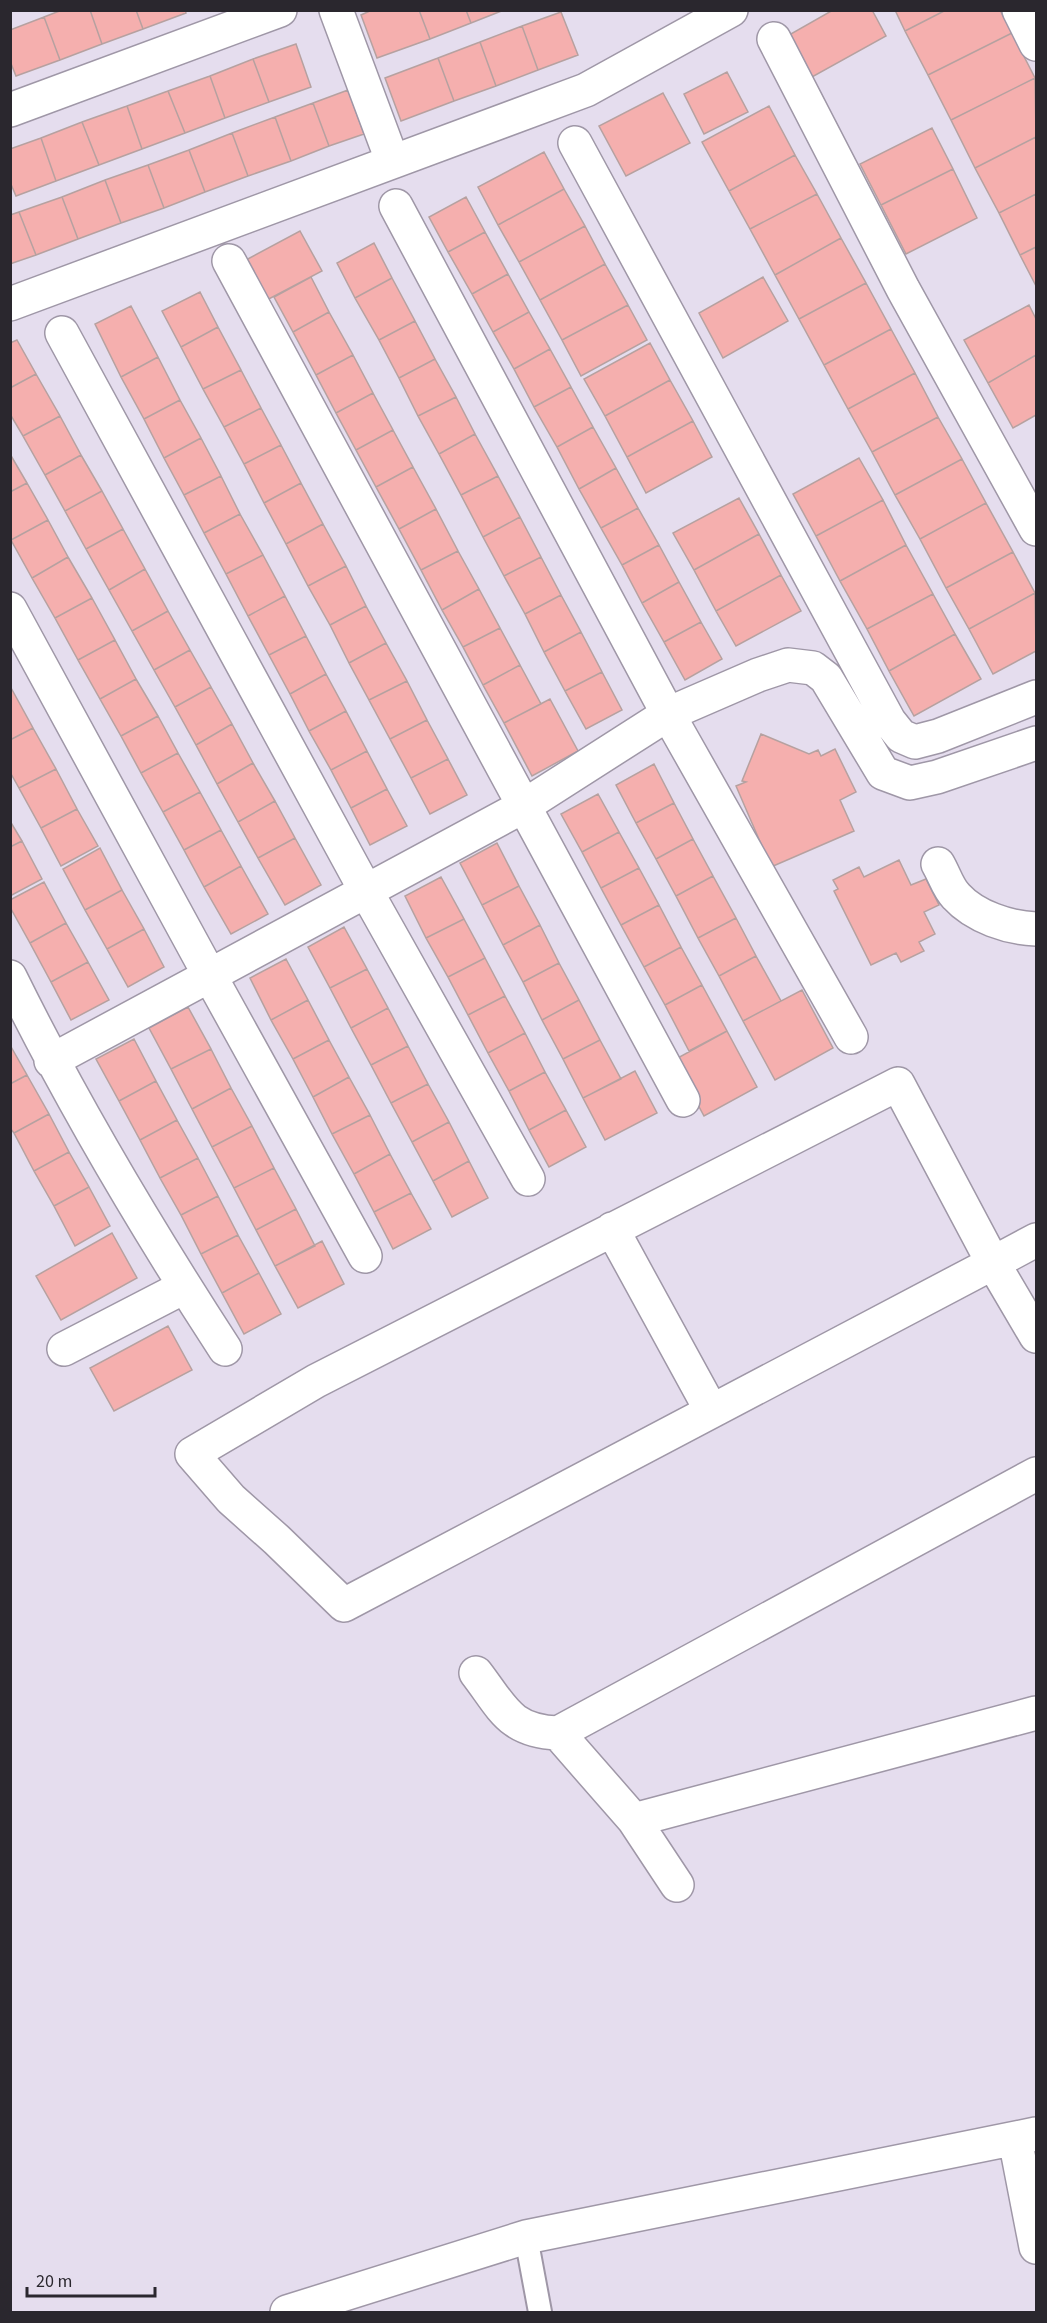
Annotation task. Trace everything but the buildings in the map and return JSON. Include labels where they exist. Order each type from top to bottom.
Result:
[{"type":"street","points":[[10,110],[280,10]]},
{"type":"street","points":[[336,10],[392,160]]},
{"type":"street","points":[[10,304],[392,160],[586,90],[731,10]]},
{"type":"street","points":[[1019,10],[1036,44]]},
{"type":"street","points":[[774,39],[903,289],[1036,529]]},
{"type":"street","points":[[575,143],[889,721],[901,736],[915,742],[1036,697]]},
{"type":"street","points":[[396,206],[668,714],[851,1037]]},
{"type":"street","points":[[229,261],[683,1101]]},
{"type":"street","points":[[62,333],[366,891],[528,1179]]},
{"type":"street","points":[[10,609],[365,1256]]},
{"type":"street","points":[[51,1061],[524,806],[668,714],[758,675],[788,665],[813,668],[826,678],[883,773],[910,783],[937,777],[1036,743]]},
{"type":"street","points":[[938,864],[955,896],[978,914],[1023,928],[1036,929]]},
{"type":"street","points":[[10,977],[51,1061],[184,1287],[225,1349]]},
{"type":"street","points":[[1036,1240],[993,1263],[711,1410],[344,1605],[231,1499],[192,1454],[316,1381],[898,1084],[993,1263],[1036,1335]]},
{"type":"street","points":[[612,1229],[711,1410]]},
{"type":"street","points":[[64,1349],[184,1287]]},
{"type":"street","points":[[476,1673],[511,1718],[525,1728],[538,1732],[558,1733],[1036,1474]]},
{"type":"street","points":[[634,1820],[1036,1713]]},
{"type":"street","points":[[558,1733],[634,1820],[677,1885]]},
{"type":"street","points":[[287,2313],[526,2236],[1026,2137],[1036,2247]]},
{"type":"lane","points":[[526,2236],[540,2313]]}]
